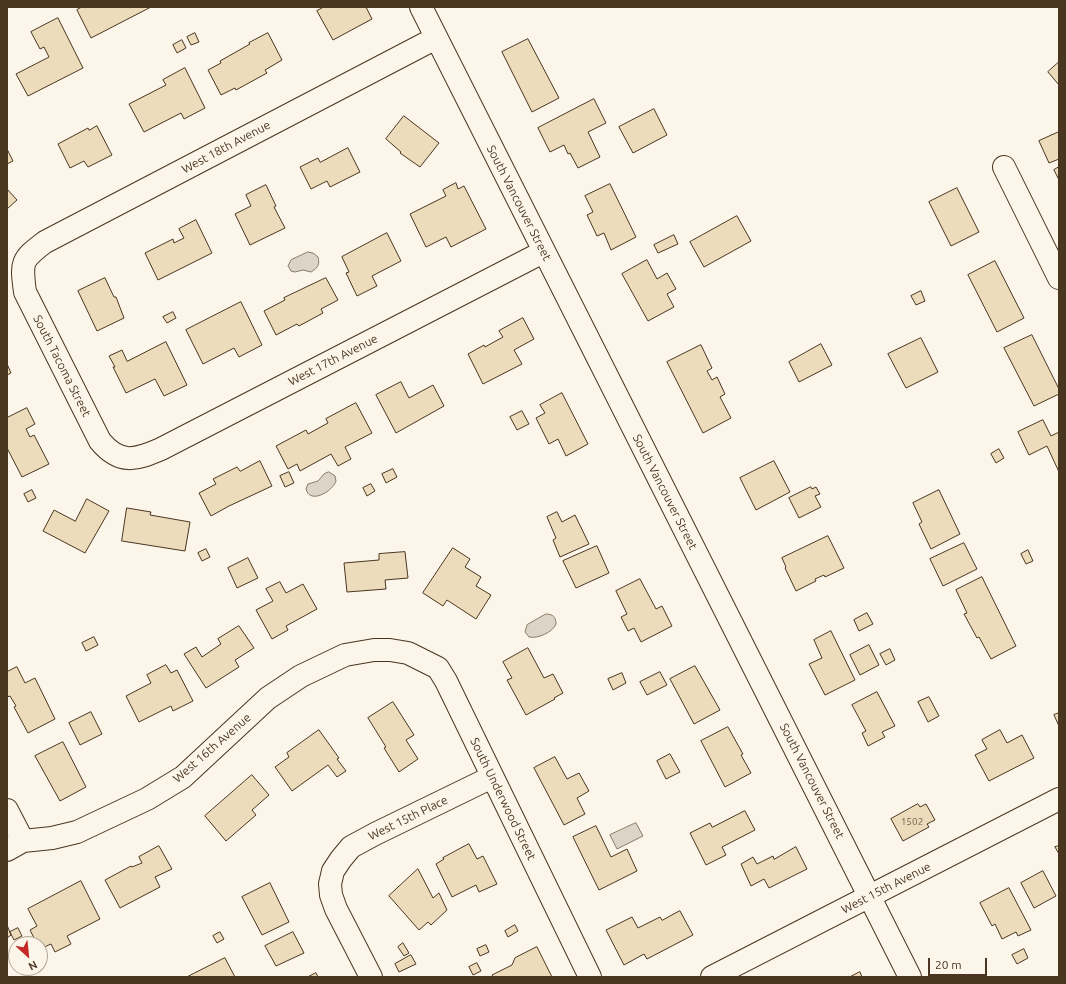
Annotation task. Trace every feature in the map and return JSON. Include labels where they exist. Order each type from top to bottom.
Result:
[{"type":"street","name":"South Vancouver Street","points":[[421,7],[543,252],[910,977]]},
{"type":"street","name":"West 18th Avenue","points":[[23,264],[26,258],[45,242],[436,38]]},
{"type":"street","points":[[1004,168],[1056,266]]},
{"type":"street","name":"West 17th Avenue","points":[[121,457],[130,459],[144,456],[161,449],[543,252]]},
{"type":"street","name":"South Tacoma Street","points":[[23,264],[25,292],[100,441],[107,449],[121,457]]},
{"type":"street","name":"West 16th Avenue","points":[[15,845],[77,832],[147,799],[183,777],[268,698],[300,676],[345,655],[374,650],[390,650]]},
{"type":"street","name":"South Underwood Street","points":[[390,650],[408,653],[438,668],[446,681],[590,977]]},
{"type":"street","name":"West 15th Place","points":[[372,977],[336,909],[331,895],[330,884],[333,871],[350,847],[492,777]]},
{"type":"street","name":"West 15th Avenue","points":[[712,977],[1059,799]]},
{"type":"street","points":[[7,810],[15,845]]},
{"type":"shaded area","points":[[308,252],[313,253],[318,257],[319,264],[317,267],[311,272],[303,270],[295,272],[291,271],[288,266],[291,260]]},
{"type":"shaded area","points":[[329,472],[335,476],[336,481],[331,489],[321,495],[312,496],[308,494],[306,489],[308,484],[318,481],[324,474]]},
{"type":"shaded area","points":[[546,614],[552,615],[555,618],[556,624],[552,630],[541,636],[529,637],[525,632],[527,625]]},
{"type":"shaded area","points":[[636,823],[643,836],[617,849],[610,835]]},
{"type":"building","points":[[82,7],[151,7],[91,38],[77,10]]},
{"type":"building","points":[[324,7],[366,7],[372,19],[333,40],[317,11]]},
{"type":"building","points":[[58,18],[83,68],[28,96],[16,74],[49,57],[44,47],[40,49],[31,32]]},
{"type":"building","points":[[195,33],[199,42],[191,45],[187,37]]},
{"type":"building","points":[[268,33],[282,60],[265,70],[267,73],[236,90],[235,88],[221,95],[208,70],[221,63],[220,61],[250,44],[249,43]]},
{"type":"building","points":[[528,39],[559,98],[532,112],[502,52]]},
{"type":"building","points":[[182,40],[186,48],[177,53],[173,45]]},
{"type":"building","points":[[1059,62],[1059,85],[1048,72]]},
{"type":"building","points":[[185,68],[205,108],[184,119],[181,113],[144,132],[129,104],[166,85],[163,80]]},
{"type":"building","points":[[594,99],[606,123],[588,132],[600,157],[578,168],[570,153],[568,154],[564,145],[550,152],[538,128]]},
{"type":"building","points":[[654,109],[667,135],[633,153],[619,127]]},
{"type":"building","points":[[404,116],[439,143],[420,167],[400,153],[401,152],[386,139]]},
{"type":"building","points":[[97,126],[112,155],[88,167],[84,161],[70,168],[58,144],[88,128],[89,130]]},
{"type":"building","points":[[1059,132],[1059,159],[1049,163],[1039,141]]},
{"type":"building","points":[[348,148],[360,172],[330,187],[327,181],[311,189],[300,167],[318,158],[320,162]]},
{"type":"building","points":[[7,149],[13,161],[7,164]]},
{"type":"building","points":[[1059,167],[1059,180],[1054,170]]},
{"type":"building","points":[[456,183],[458,189],[464,186],[486,229],[451,247],[446,237],[426,247],[410,214],[446,196],[443,190]]},
{"type":"building","points":[[610,184],[636,237],[611,250],[604,233],[597,236],[587,215],[593,212],[585,196]]},
{"type":"building","points":[[266,185],[276,206],[274,207],[285,228],[250,245],[235,214],[251,206],[246,195]]},
{"type":"building","points":[[957,188],[979,232],[951,246],[929,202]]},
{"type":"building","points":[[7,189],[17,200],[7,209]]},
{"type":"building","points":[[737,216],[751,241],[704,267],[690,242]]},
{"type":"building","points":[[196,220],[212,253],[158,280],[145,253],[173,239],[174,243],[184,238],[179,229]]},
{"type":"building","points":[[387,233],[401,261],[372,276],[377,286],[357,296],[346,273],[349,272],[342,257]]},
{"type":"building","points":[[674,235],[678,244],[658,253],[654,245]]},
{"type":"building","points":[[647,260],[657,279],[667,273],[676,289],[667,294],[674,307],[648,321],[622,274]]},
{"type":"building","points":[[995,261],[1024,318],[997,332],[968,275]]},
{"type":"building","points":[[105,278],[114,297],[116,297],[124,318],[97,331],[78,291]]},
{"type":"building","points":[[326,278],[338,300],[321,309],[323,313],[299,326],[297,324],[276,335],[264,311],[285,300],[284,298]]},
{"type":"building","points":[[921,291],[925,301],[916,305],[911,296]]},
{"type":"building","points":[[241,302],[262,345],[239,357],[234,348],[203,364],[186,330]]},
{"type":"building","points":[[173,312],[176,318],[167,323],[163,317]]},
{"type":"building","points":[[523,318],[534,339],[514,350],[522,364],[483,384],[468,354],[503,337],[499,331]]},
{"type":"building","points":[[1032,335],[1059,389],[1059,394],[1034,406],[1004,348]]},
{"type":"building","points":[[921,338],[938,372],[906,388],[888,354]]},
{"type":"building","points":[[166,342],[187,385],[164,396],[155,379],[126,393],[109,356],[122,350],[127,361]]},
{"type":"building","points":[[821,344],[832,365],[799,382],[789,362]]},
{"type":"building","points":[[701,345],[712,368],[707,371],[712,380],[717,377],[725,394],[720,397],[731,418],[703,433],[667,362]]},
{"type":"building","points":[[7,364],[11,373],[7,375]]},
{"type":"building","points":[[401,382],[409,398],[433,385],[444,406],[396,433],[376,395]]},
{"type":"building","points":[[562,393],[588,444],[566,456],[558,439],[549,444],[536,418],[545,413],[540,405]]},
{"type":"building","points":[[356,403],[372,433],[345,447],[351,459],[338,466],[331,454],[300,471],[297,464],[288,469],[276,446],[306,430],[308,434],[328,423],[326,419]]},
{"type":"building","points":[[27,408],[35,424],[26,429],[30,437],[34,435],[49,464],[22,477],[7,448],[7,418]]},
{"type":"building","points":[[522,411],[529,424],[517,430],[510,417]]},
{"type":"building","points":[[1043,420],[1051,436],[1059,432],[1059,472],[1047,446],[1029,455],[1018,432]]},
{"type":"building","points":[[999,449],[1004,458],[996,463],[991,454]]},
{"type":"building","points":[[260,461],[272,486],[211,516],[199,493],[216,484],[213,479],[237,467],[240,471]]},
{"type":"building","points":[[774,461],[790,492],[756,510],[740,478]]},
{"type":"building","points":[[393,469],[397,477],[386,483],[382,474]]},
{"type":"building","points":[[289,472],[294,483],[285,487],[280,476]]},
{"type":"building","points":[[371,484],[375,491],[367,496],[363,488]]},
{"type":"building","points":[[811,487],[812,489],[816,487],[820,494],[815,496],[821,507],[799,518],[789,498]]},
{"type":"building","points":[[32,490],[36,498],[28,502],[24,494]]},
{"type":"building","points":[[939,490],[960,534],[931,549],[919,524],[922,522],[913,503]]},
{"type":"building","points":[[87,499],[109,511],[85,553],[43,531],[54,510],[75,521]]},
{"type":"building","points":[[127,508],[151,512],[150,515],[190,522],[185,551],[122,541]]},
{"type":"building","points":[[557,512],[562,522],[575,515],[589,544],[560,557],[553,540],[556,538],[547,517]]},
{"type":"building","points":[[828,536],[844,568],[825,577],[824,575],[815,579],[816,581],[796,591],[782,558]]},
{"type":"building","points":[[964,543],[977,569],[943,586],[930,559]]},
{"type":"building","points":[[597,546],[609,573],[576,588],[563,561]]},
{"type":"building","points":[[453,548],[470,559],[465,567],[481,577],[476,586],[491,595],[476,619],[447,600],[443,606],[423,593]]},
{"type":"building","points":[[206,549],[210,557],[202,561],[198,553]]},
{"type":"building","points":[[1028,550],[1033,561],[1026,564],[1021,554]]},
{"type":"building","points":[[405,552],[408,578],[385,580],[386,589],[347,592],[344,563],[379,560],[379,554]]},
{"type":"building","points":[[248,558],[258,578],[237,588],[228,568]]},
{"type":"building","points":[[982,577],[1016,646],[991,659],[979,637],[977,638],[964,614],[967,613],[956,590]]},
{"type":"building","points":[[640,579],[656,609],[662,606],[672,626],[641,642],[634,628],[628,631],[621,617],[627,614],[616,591]]},
{"type":"building","points":[[280,582],[286,593],[303,584],[317,609],[286,626],[288,630],[272,639],[256,610],[273,601],[266,589]]},
{"type":"building","points":[[867,613],[873,624],[859,631],[854,620]]},
{"type":"building","points":[[239,626],[254,648],[235,660],[239,667],[206,688],[184,654],[196,647],[202,657],[221,644],[218,639]]},
{"type":"building","points":[[831,631],[855,680],[825,695],[809,664],[822,658],[814,640]]},
{"type":"building","points":[[94,637],[98,645],[86,651],[82,643]]},
{"type":"building","points":[[869,645],[879,665],[860,675],[850,655]]},
{"type":"building","points":[[528,648],[544,678],[553,674],[563,693],[526,715],[507,680],[512,678],[503,662]]},
{"type":"building","points":[[890,649],[895,660],[886,665],[880,654]]},
{"type":"building","points":[[166,665],[171,673],[177,670],[193,701],[173,711],[171,706],[139,722],[126,696],[151,683],[147,675]]},
{"type":"building","points":[[695,666],[720,710],[694,724],[670,679]]},
{"type":"building","points":[[17,667],[25,683],[35,678],[55,719],[28,733],[14,707],[16,706],[10,696],[7,697],[7,672]]},
{"type":"building","points":[[660,672],[667,685],[647,695],[640,682]]},
{"type":"building","points":[[622,673],[626,683],[613,690],[608,679]]},
{"type":"building","points":[[877,692],[895,726],[882,732],[885,737],[868,746],[862,733],[866,731],[852,705]]},
{"type":"building","points":[[929,697],[939,716],[928,722],[918,702]]},
{"type":"building","points":[[393,702],[414,735],[406,740],[418,759],[399,772],[368,718]]},
{"type":"building","points":[[91,712],[102,734],[80,745],[69,723]]},
{"type":"building","points":[[1059,713],[1059,726],[1054,715]]},
{"type":"building","points":[[728,727],[743,754],[741,755],[751,773],[725,787],[701,741]]},
{"type":"building","points":[[319,730],[339,758],[337,759],[346,771],[337,777],[328,765],[292,791],[275,767],[289,757],[287,753]]},
{"type":"building","points":[[1000,730],[1007,743],[1022,735],[1034,758],[989,781],[975,755],[987,749],[982,740]]},
{"type":"building","points":[[63,742],[86,787],[60,801],[35,756]]},
{"type":"building","points":[[670,754],[680,772],[666,779],[657,761]]},
{"type":"building","points":[[555,757],[567,779],[579,773],[589,791],[577,798],[585,814],[564,825],[534,768]]},
{"type":"building","points":[[252,775],[269,795],[252,810],[256,815],[226,841],[205,816]]},
{"type":"building","points":[[918,804],[920,807],[926,804],[935,820],[927,824],[929,827],[903,841],[891,819]]},
{"type":"building","points":[[745,811],[755,830],[722,847],[726,855],[706,865],[690,833],[710,823],[712,827]]},
{"type":"building","points":[[596,826],[611,857],[627,849],[637,871],[599,890],[573,837]]},
{"type":"building","points":[[469,844],[477,859],[483,856],[497,884],[479,892],[476,885],[452,897],[436,864],[444,859],[443,858]]},
{"type":"building","points":[[159,846],[172,869],[155,877],[160,887],[120,908],[105,880],[131,866],[132,867],[142,863],[139,857]]},
{"type":"building","points":[[1059,846],[1059,854],[1055,847]]},
{"type":"building","points":[[796,847],[807,869],[769,888],[764,879],[751,886],[741,864],[753,857],[757,864],[773,856],[774,859]]},
{"type":"building","points":[[418,869],[433,898],[439,893],[447,910],[431,925],[428,922],[419,930],[389,896]]},
{"type":"building","points":[[1043,871],[1056,896],[1034,908],[1021,883]]},
{"type":"building","points":[[81,881],[100,919],[67,936],[71,944],[55,952],[51,944],[48,945],[48,936],[33,936],[30,930],[37,926],[28,909]]},
{"type":"building","points":[[270,883],[289,922],[262,935],[242,897]]},
{"type":"building","points":[[1009,888],[1031,930],[1018,936],[1016,932],[1002,939],[995,924],[992,926],[980,903]]},
{"type":"building","points":[[680,911],[693,935],[647,959],[644,954],[624,965],[606,930],[632,917],[638,928],[660,917],[662,920]]},
{"type":"building","points":[[7,925],[11,935],[7,938]]},
{"type":"building","points":[[515,925],[518,931],[508,937],[505,931]]},
{"type":"building","points":[[18,928],[22,936],[12,936],[10,932]]},
{"type":"building","points":[[220,932],[224,939],[217,943],[213,936]]},
{"type":"building","points":[[293,932],[304,953],[276,966],[265,946]]},
{"type":"building","points":[[403,943],[409,953],[404,956],[398,947]]},
{"type":"building","points":[[486,945],[489,952],[480,956],[477,949]]},
{"type":"building","points":[[537,947],[552,977],[493,977],[492,975],[512,965],[515,958]]},
{"type":"building","points":[[1024,949],[1028,958],[1017,964],[1012,955]]},
{"type":"building","points":[[411,955],[416,964],[399,972],[395,964]]},
{"type":"building","points":[[225,958],[235,977],[187,977]]},
{"type":"building","points":[[477,963],[481,971],[473,975],[469,967]]},
{"type":"building","points":[[860,972],[862,977],[850,977]]},
{"type":"building","points":[[316,973],[318,977],[308,977]]}]
